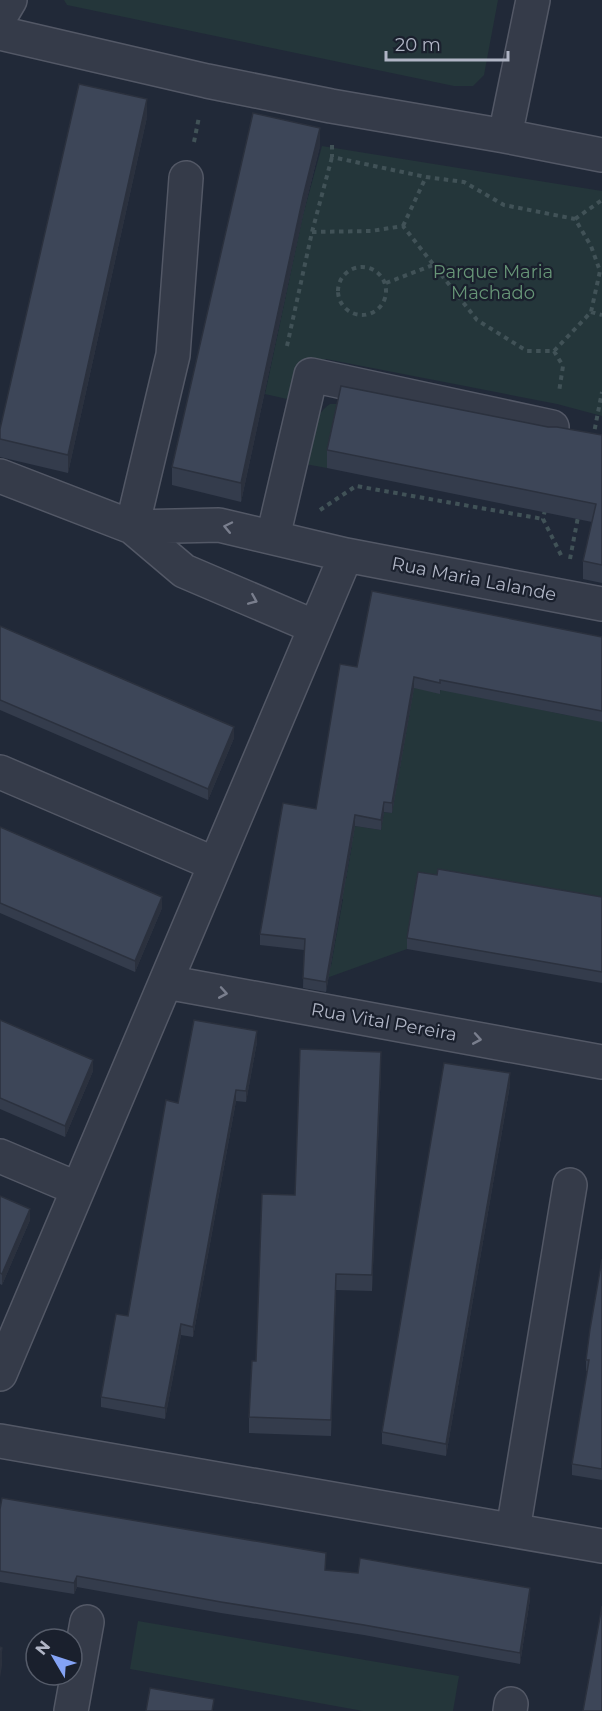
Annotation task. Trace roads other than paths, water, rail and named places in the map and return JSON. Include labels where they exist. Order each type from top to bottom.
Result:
[{"type":"street","points":[[0,17],[10,0]]},
{"type":"street","points":[[505,136],[533,0]]},
{"type":"street","points":[[0,33],[207,81],[602,156]]},
{"type":"street","points":[[132,527],[173,355],[186,178]]},
{"type":"street","points":[[273,537],[311,375],[552,427]]},
{"type":"street","points":[[0,476],[132,527],[184,571],[315,627]]},
{"type":"street","name":"Rua Maria Lalande","points":[[132,527],[219,525],[346,555],[565,583],[602,604]]},
{"type":"street","points":[[0,1374],[346,555]]},
{"type":"street","points":[[0,772],[215,864]]},
{"type":"street","name":"Rua Vital Pereira","points":[[165,982],[602,1062]]},
{"type":"street","points":[[0,1156],[78,1190]]},
{"type":"street","points":[[513,1530],[570,1185]]},
{"type":"street","points":[[0,1441],[602,1546]]},
{"type":"street","points":[[71,1711],[87,1622]]},
{"type":"park label","name":"Parque Maria Machado","points":[[493,282]]}]
